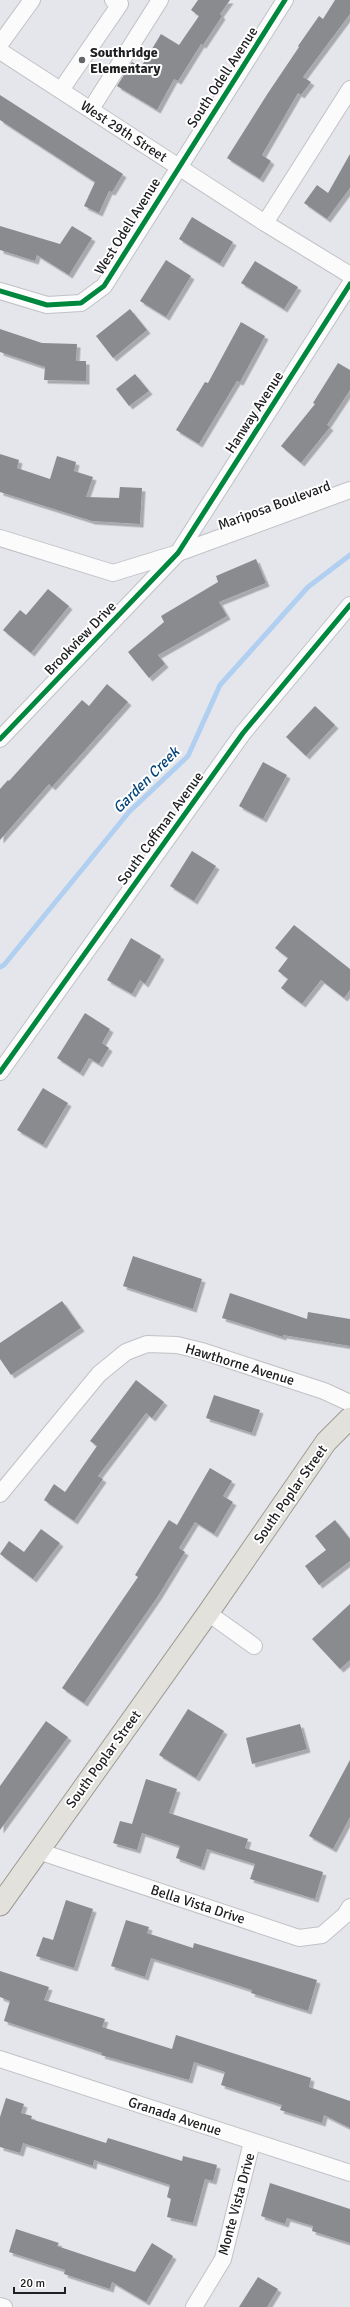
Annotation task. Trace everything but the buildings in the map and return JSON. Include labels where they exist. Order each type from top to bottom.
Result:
[{"type":"main road","name":"South Poplar Street","points":[[0,1905],[208,1614],[326,1442],[350,1418]]},
{"type":"street","points":[[0,44],[32,0]]},
{"type":"street","points":[[91,109],[160,0]]},
{"type":"street","name":"South Odell Avenue","points":[[179,167],[285,0]]},
{"type":"street","points":[[61,90],[118,1]]},
{"type":"street","name":"West 29th Street","points":[[0,51],[265,223],[350,276]]},
{"type":"street","points":[[265,223],[350,90]]},
{"type":"street","name":"West Odell Avenue","points":[[0,290],[47,305],[81,303],[104,286],[179,167]]},
{"type":"street","name":"Hanway Avenue","points":[[178,554],[350,284]]},
{"type":"street","name":"Mariposa Boulevard","points":[[0,538],[113,573],[178,554],[350,490]]},
{"type":"street","name":"Brookview Drive","points":[[0,739],[178,554]]},
{"type":"street","name":"South Coffman Avenue","points":[[0,1072],[243,733],[350,605]]},
{"type":"street","name":"Hawthorne Avenue","points":[[0,1494],[99,1374],[126,1352],[147,1344],[177,1345],[202,1351],[324,1391],[350,1403]]},
{"type":"street","points":[[208,1614],[254,1646]]},
{"type":"street","name":"Bella Vista Drive","points":[[38,1851],[299,1938],[322,1935],[345,1915],[350,1907]]},
{"type":"street","name":"Granada Avenue","points":[[0,2059],[350,2174]]},
{"type":"street","name":"Monte Vista Drive","points":[[194,2307],[223,2259],[252,2142]]},
{"type":"street","points":[[0,2306],[4,2307]]},
{"type":"waterway","name":"Garden Creek","points":[[0,967],[4,965],[129,812],[188,756],[220,685],[308,587],[350,555]]},
{"type":"cycle path","points":[[0,291],[47,305],[81,303],[104,286],[285,0]]},
{"type":"cycle path","points":[[0,739],[178,553],[350,284]]},
{"type":"cycle path","points":[[0,1072],[243,733],[350,605]]},
{"type":"place","name":"Southridge Elementary","points":[[82,60]]}]
